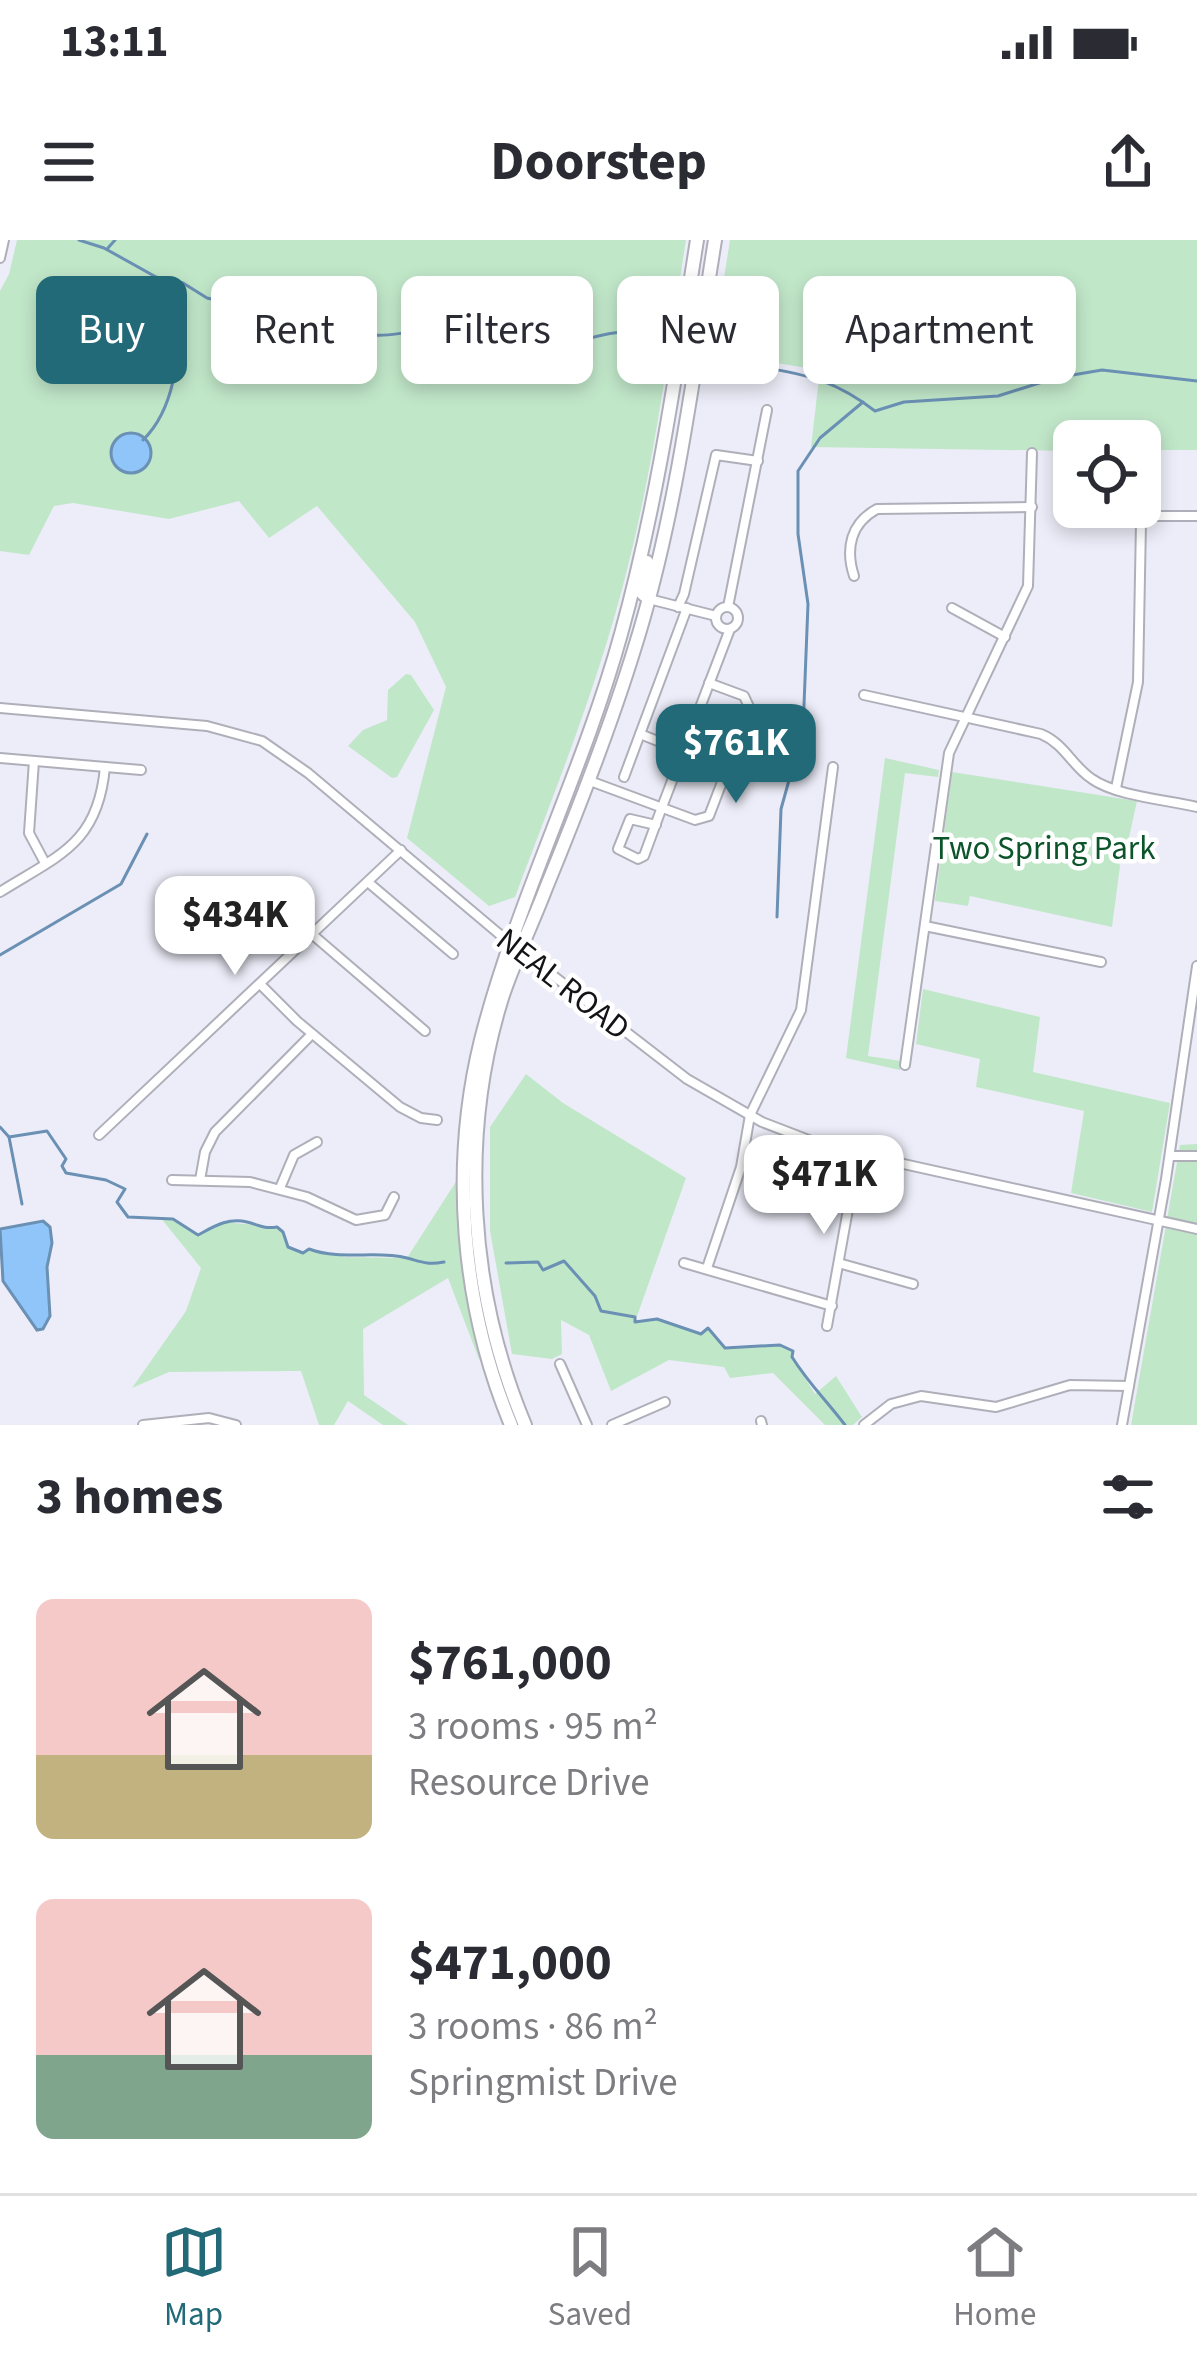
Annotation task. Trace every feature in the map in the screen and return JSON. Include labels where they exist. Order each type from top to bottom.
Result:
[{"type":"main road","points":[[511,1425],[493,1376],[468,1262],[464,1191],[478,1051],[608,677],[650,520],[698,240]]},
{"type":"main road","points":[[525,1425],[489,1311],[475,1191],[489,1052],[516,947],[589,780],[649,599],[673,494],[715,240]]},
{"type":"main road","points":[[649,599],[642,593],[653,530],[650,520]]},
{"type":"street","points":[[0,258],[4,240]]},
{"type":"street","points":[[716,616],[728,607],[767,410]]},
{"type":"street","points":[[905,1065],[945,772],[964,717],[1028,586],[1032,453]]},
{"type":"street","points":[[624,776],[682,608],[716,455],[758,461]]},
{"type":"street","points":[[854,576],[849,560],[853,531],[877,508],[1032,507]]},
{"type":"street","points":[[1116,788],[1138,682],[1142,518],[1197,516]]},
{"type":"street","points":[[649,599],[716,616]]},
{"type":"street","points":[[656,825],[630,819],[618,849],[642,859],[656,825],[730,629],[738,616],[728,607]]},
{"type":"street","points":[[952,608],[1005,637]]},
{"type":"street","points":[[716,616],[718,625],[730,629]]},
{"type":"street","points":[[589,780],[704,820],[711,813],[750,709],[744,696],[710,683]]},
{"type":"street","points":[[864,695],[1051,738],[1087,776],[1116,788],[1197,807]]},
{"type":"street","name":"NEAL ROAD","points":[[0,709],[207,726],[249,735],[288,758],[516,947],[687,1079],[750,1115],[798,1137],[858,1154],[1197,1229]]},
{"type":"street","points":[[640,734],[684,751]]},
{"type":"street","points":[[0,758],[140,770]]},
{"type":"street","points":[[34,761],[29,833],[45,863]]},
{"type":"street","points":[[0,892],[82,838],[100,805],[105,767]]},
{"type":"street","points":[[707,1268],[741,1167],[750,1115],[801,1010],[833,767]]},
{"type":"street","points":[[99,1135],[401,850]]},
{"type":"street","points":[[369,883],[453,954]]},
{"type":"street","points":[[925,926],[1101,962]]},
{"type":"street","points":[[313,935],[425,1031]]},
{"type":"street","points":[[1122,1425],[1170,1156],[1197,966]]},
{"type":"street","points":[[260,984],[312,1034],[409,1113],[436,1120]]},
{"type":"street","points":[[200,1180],[215,1132],[312,1034]]},
{"type":"street","points":[[280,1188],[289,1162],[317,1142]]},
{"type":"street","points":[[827,1326],[842,1264],[858,1154]]},
{"type":"street","points":[[1170,1156],[1197,1156]]},
{"type":"street","points":[[172,1180],[250,1182],[280,1188],[364,1220],[385,1215],[394,1197]]},
{"type":"street","points":[[684,1263],[832,1306]]},
{"type":"street","points":[[842,1264],[913,1284]]},
{"type":"street","points":[[560,1364],[587,1425]]},
{"type":"street","points":[[864,1425],[891,1404],[921,1396],[996,1407],[1070,1385],[1129,1386]]},
{"type":"street","points":[[612,1425],[664,1402]]},
{"type":"street","points":[[143,1425],[209,1418],[236,1425]]},
{"type":"green space","points":[[17,240],[686,240],[680,276],[617,276],[617,384],[664,384],[654,445],[617,608],[515,897],[489,906],[407,838],[446,687],[415,622],[317,506],[269,538],[239,501],[169,519],[73,503],[54,506],[29,555],[0,551],[0,291]]},
{"type":"green space","points":[[730,240],[1197,240],[1197,450],[1161,450],[1161,420],[1053,420],[1053,451],[811,447],[818,384],[1076,384],[1076,276],[803,276],[803,367],[779,364],[779,276],[724,276]]},
{"type":"green space","points":[[406,674],[434,710],[397,777],[392,778],[348,746],[363,730],[387,720],[388,690]]},
{"type":"green space","points":[[885,758],[939,770],[938,777],[905,773],[868,1056],[901,1061],[900,1070],[846,1058]]},
{"type":"green space","name":"Two Spring Park","points":[[952,772],[1137,801],[1128,842],[1115,846],[1120,866],[1112,927],[970,896],[968,906],[935,901]]},
{"type":"green space","points":[[923,989],[1040,1017],[1033,1072],[1170,1103],[1152,1212],[1071,1193],[1084,1111],[976,1087],[980,1059],[916,1044]]},
{"type":"green space","points":[[526,1074],[563,1103],[686,1178],[635,1322],[657,1319],[700,1334],[708,1328],[725,1348],[780,1345],[793,1351],[792,1357],[815,1394],[836,1376],[862,1417],[853,1425],[825,1425],[773,1373],[730,1378],[724,1367],[669,1360],[611,1391],[589,1335],[561,1320],[562,1354],[552,1359],[512,1354],[490,1231],[490,1127]]},
{"type":"green space","points":[[1197,1144],[1197,1425],[1131,1425],[1180,1145]]},
{"type":"green space","points":[[457,1180],[464,1281],[480,1362],[448,1278],[363,1329],[364,1395],[408,1425],[383,1425],[348,1401],[334,1425],[319,1425],[301,1371],[169,1372],[132,1388],[186,1311],[201,1268],[160,1217],[173,1219],[198,1235],[222,1222],[277,1227],[288,1247],[302,1253],[309,1249],[345,1257],[407,1258]]},
{"type":"water","points":[[131,433],[145,439],[151,453],[145,467],[131,473],[117,467],[111,453],[117,439]]},
{"type":"water","points":[[43,1221],[50,1227],[52,1243],[47,1267],[50,1316],[43,1329],[37,1330],[3,1281],[0,1229]]},
{"type":"waterway","points":[[79,240],[104,248],[156,277],[183,283],[207,298],[373,335],[420,332],[532,350],[617,333]]},
{"type":"waterway","points":[[108,248],[115,240]]},
{"type":"waterway","points":[[779,370],[838,388],[875,411],[904,402],[998,396],[1055,378],[1102,370],[1197,381]]},
{"type":"waterway","points":[[143,440],[156,425],[172,384]]},
{"type":"waterway","points":[[777,917],[781,809],[803,730],[808,604],[798,534],[798,471],[820,438],[863,402]]},
{"type":"waterway","points":[[0,955],[121,884],[147,834]]},
{"type":"waterway","points":[[0,1127],[9,1137],[22,1204]]},
{"type":"waterway","points":[[9,1137],[47,1131],[66,1159],[62,1166],[66,1173],[106,1180],[125,1189],[117,1202],[128,1217],[173,1219],[198,1235],[240,1221],[277,1227],[288,1247],[303,1253],[309,1249],[444,1262]]},
{"type":"waterway","points":[[506,1263],[538,1262],[543,1270],[564,1261],[595,1296],[601,1311],[635,1317],[635,1322],[657,1319],[701,1334],[708,1328],[725,1348],[780,1345],[793,1351],[798,1367],[845,1425]]}]
